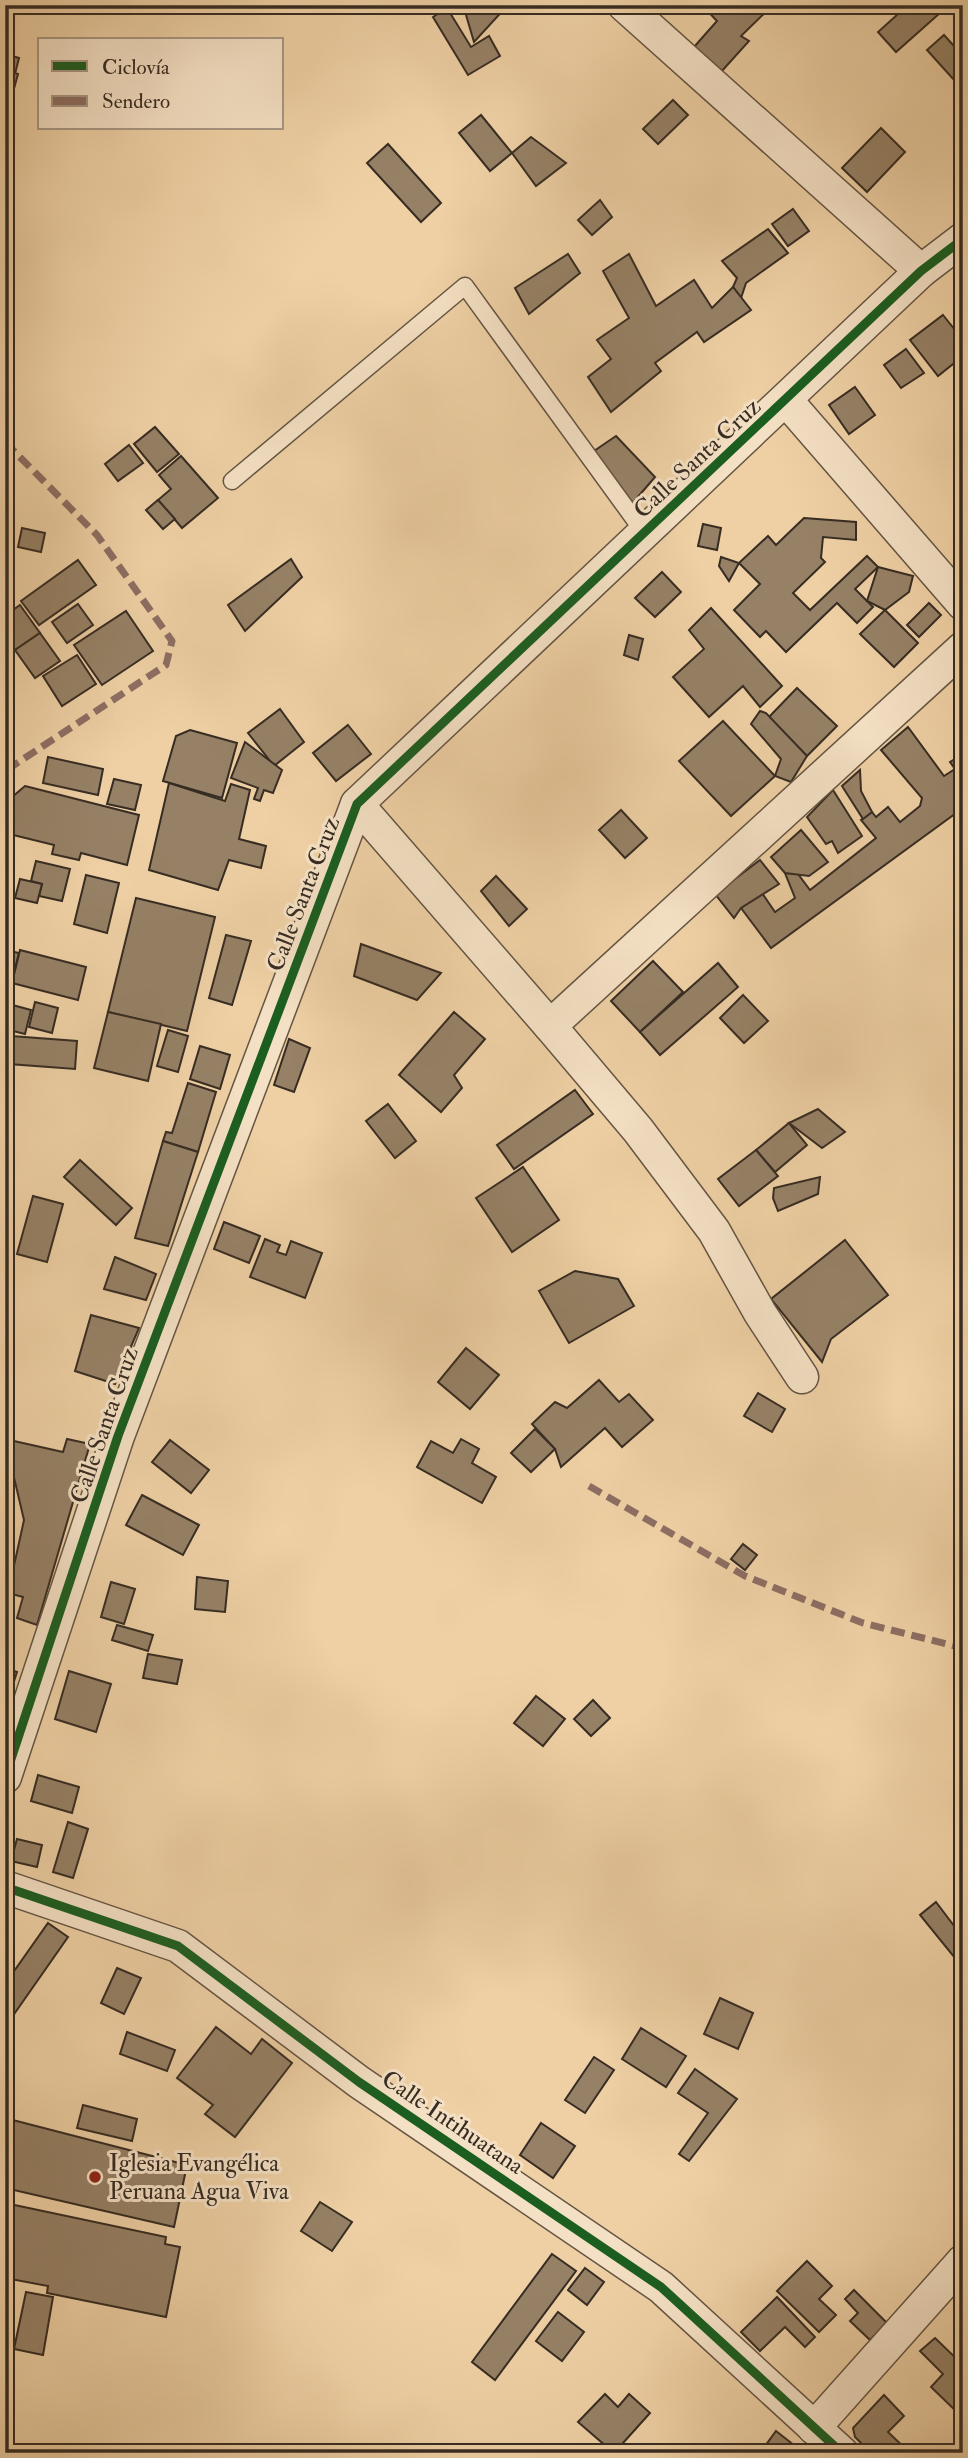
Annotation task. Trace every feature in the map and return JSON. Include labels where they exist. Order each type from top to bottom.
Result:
[{"type":"street","points":[[624,5],[921,271]]},
{"type":"street","name":"Calle Santa Cruz","points":[[5,1777],[118,1436],[357,804],[921,271],[963,239]]},
{"type":"street","points":[[786,400],[963,604]]},
{"type":"street","points":[[550,1026],[963,648]]},
{"type":"street","points":[[357,804],[638,1130],[714,1231],[760,1312],[802,1377]]},
{"type":"street","name":"Calle Intihuatana","points":[[5,1886],[178,1946],[359,2082],[661,2287],[842,2453]]},
{"type":"street","points":[[814,2428],[963,2261]]},
{"type":"lane","points":[[232,481],[464,286],[645,534]]},
{"type":"building","points":[[467,5],[508,5],[474,42],[464,8]]},
{"type":"building","points":[[702,5],[773,5],[741,36],[749,41],[721,72],[694,47],[717,21]]},
{"type":"building","points":[[908,5],[949,5],[896,52],[878,32]]},
{"type":"building","points":[[447,8],[471,47],[489,36],[500,56],[468,75],[433,17]]},
{"type":"building","points":[[944,35],[963,56],[963,90],[927,50]]},
{"type":"building","points":[[5,54],[19,58],[15,74],[5,71]]},
{"type":"building","points":[[5,71],[18,74],[12,96],[5,94]]},
{"type":"building","points":[[673,100],[688,115],[658,144],[643,129]]},
{"type":"building","points":[[481,115],[512,153],[490,171],[459,133]]},
{"type":"building","points":[[881,128],[905,152],[867,192],[842,168]]},
{"type":"building","points":[[531,137],[566,163],[536,186],[512,153]]},
{"type":"building","points":[[388,144],[441,203],[421,222],[367,163]]},
{"type":"building","points":[[600,200],[612,217],[592,235],[578,220]]},
{"type":"building","points":[[793,209],[809,231],[788,246],[772,224]]},
{"type":"building","points":[[768,229],[788,253],[746,283],[741,298],[733,287],[737,278],[722,261]]},
{"type":"building","points":[[568,254],[580,273],[529,314],[515,288]]},
{"type":"building","points":[[629,254],[656,306],[694,280],[712,308],[733,287],[751,310],[704,342],[697,332],[655,363],[661,371],[611,412],[588,377],[611,359],[597,340],[629,318],[603,271]]},
{"type":"building","points":[[943,315],[963,340],[963,356],[938,376],[910,340]]},
{"type":"building","points":[[906,349],[924,373],[901,388],[884,365]]},
{"type":"building","points":[[855,387],[875,415],[849,434],[829,405]]},
{"type":"building","points":[[155,427],[179,454],[157,472],[134,444]]},
{"type":"building","points":[[616,436],[655,477],[631,505],[594,451]]},
{"type":"building","points":[[129,445],[143,463],[118,481],[105,464]]},
{"type":"building","points":[[181,456],[218,498],[182,528],[158,500],[171,489],[159,475]]},
{"type":"building","points":[[158,500],[175,519],[163,529],[146,510]]},
{"type":"building","points":[[804,518],[856,522],[856,540],[823,537],[821,558],[825,562],[793,593],[810,610],[867,556],[878,567],[855,589],[873,607],[857,623],[837,603],[786,652],[766,631],[760,637],[734,610],[760,584],[739,563],[768,536],[776,545]]},
{"type":"building","points":[[703,524],[721,528],[717,550],[698,546]]},
{"type":"building","points":[[22,528],[45,533],[41,552],[18,547]]},
{"type":"building","points":[[721,557],[739,563],[729,581],[719,566]]},
{"type":"building","points":[[291,559],[302,577],[245,631],[228,605]]},
{"type":"building","points":[[78,560],[96,585],[39,625],[21,601]]},
{"type":"building","points":[[878,567],[913,576],[909,592],[885,610],[867,601]]},
{"type":"building","points":[[662,572],[681,592],[655,617],[635,598]]},
{"type":"building","points":[[929,603],[941,615],[919,637],[907,625]]},
{"type":"building","points":[[78,604],[93,625],[67,643],[52,622]]},
{"type":"building","points":[[20,605],[40,633],[15,650],[5,636],[5,616]]},
{"type":"building","points":[[711,608],[782,686],[760,707],[743,686],[709,717],[673,677],[704,649],[689,630]]},
{"type":"building","points":[[885,610],[918,643],[894,667],[860,634]]},
{"type":"building","points":[[126,611],[153,651],[102,685],[74,645]]},
{"type":"building","points":[[40,633],[60,661],[35,678],[15,650]]},
{"type":"building","points":[[629,635],[643,639],[638,660],[624,655]]},
{"type":"building","points":[[77,655],[96,684],[62,706],[43,676]]},
{"type":"building","points":[[797,688],[837,726],[807,756],[768,718]]},
{"type":"building","points":[[280,709],[304,742],[274,766],[248,733]]},
{"type":"building","points":[[760,711],[766,713],[807,756],[791,782],[775,776],[781,759],[751,724]]},
{"type":"building","points":[[723,721],[775,776],[731,816],[679,761]]},
{"type":"building","points":[[348,725],[371,754],[336,781],[313,753]]},
{"type":"building","points":[[908,727],[944,776],[955,769],[950,762],[963,754],[963,808],[771,948],[741,908],[762,893],[775,912],[795,898],[785,873],[798,874],[810,890],[876,838],[861,820],[872,812],[876,817],[888,807],[900,822],[920,806],[922,798],[881,750]]},
{"type":"building","points":[[190,730],[237,743],[222,798],[163,781],[176,736]]},
{"type":"building","points":[[245,742],[282,770],[273,793],[264,790],[260,801],[254,799],[258,788],[231,778]]},
{"type":"building","points":[[48,757],[103,769],[98,795],[43,783]]},
{"type":"building","points":[[860,770],[861,791],[872,812],[863,819],[842,786]]},
{"type":"building","points":[[114,779],[141,785],[135,810],[107,804]]},
{"type":"building","points":[[169,783],[225,801],[231,784],[250,790],[239,839],[266,846],[261,868],[229,860],[218,890],[149,870]]},
{"type":"building","points":[[25,786],[139,815],[127,865],[81,853],[79,860],[52,854],[54,845],[5,833],[5,803]]},
{"type":"building","points":[[833,790],[862,836],[838,853],[832,841],[826,844],[807,817]]},
{"type":"building","points":[[621,810],[647,838],[625,858],[599,830]]},
{"type":"building","points":[[801,830],[828,862],[809,876],[785,873],[771,857]]},
{"type":"building","points":[[760,860],[779,884],[741,908],[734,918],[715,894]]},
{"type":"building","points":[[36,861],[70,869],[62,901],[39,896],[42,884],[31,881]]},
{"type":"building","points":[[86,875],[119,883],[107,933],[74,924]]},
{"type":"building","points":[[496,876],[527,909],[509,926],[481,891]]},
{"type":"building","points":[[20,879],[42,884],[37,903],[15,898]]},
{"type":"building","points":[[136,898],[215,917],[187,1031],[108,1012]]},
{"type":"building","points":[[226,935],[251,941],[232,1005],[209,998]]},
{"type":"building","points":[[361,944],[441,973],[417,1000],[354,976]]},
{"type":"building","points":[[5,950],[19,953],[13,976],[5,975]]},
{"type":"building","points":[[20,950],[86,967],[78,1000],[12,983]]},
{"type":"building","points":[[653,961],[683,992],[640,1032],[611,1001]]},
{"type":"building","points":[[718,963],[738,987],[660,1055],[640,1032]]},
{"type":"building","points":[[743,995],[768,1021],[744,1043],[720,1018]]},
{"type":"building","points":[[35,1002],[58,1008],[52,1033],[29,1027]]},
{"type":"building","points":[[5,1003],[31,1010],[25,1034],[5,1029]]},
{"type":"building","points":[[108,1012],[161,1024],[148,1081],[94,1068]]},
{"type":"building","points":[[454,1012],[485,1039],[454,1075],[462,1088],[441,1112],[399,1075]]},
{"type":"building","points":[[168,1030],[188,1036],[178,1072],[157,1066]]},
{"type":"building","points":[[11,1036],[77,1041],[75,1069],[9,1064]]},
{"type":"building","points":[[289,1039],[310,1048],[294,1092],[274,1085]]},
{"type":"building","points":[[200,1046],[230,1055],[220,1089],[190,1079]]},
{"type":"building","points":[[188,1083],[216,1092],[198,1152],[163,1141],[166,1132],[172,1133]]},
{"type":"building","points":[[575,1090],[593,1114],[514,1169],[497,1145]]},
{"type":"building","points":[[388,1104],[416,1141],[395,1158],[366,1121]]},
{"type":"building","points":[[818,1109],[845,1132],[822,1148],[789,1123]]},
{"type":"building","points":[[789,1123],[807,1145],[775,1172],[756,1150]]},
{"type":"building","points":[[163,1141],[198,1152],[168,1246],[135,1238]]},
{"type":"building","points":[[756,1150],[778,1176],[739,1206],[718,1179]]},
{"type":"building","points":[[80,1160],[132,1208],[116,1225],[64,1177]]},
{"type":"building","points":[[523,1167],[559,1220],[512,1252],[476,1198]]},
{"type":"building","points":[[820,1177],[818,1194],[778,1211],[773,1198],[774,1188]]},
{"type":"building","points":[[33,1196],[63,1204],[47,1262],[17,1254]]},
{"type":"building","points":[[224,1222],[260,1236],[249,1263],[214,1249]]},
{"type":"building","points":[[265,1239],[280,1245],[277,1252],[286,1255],[291,1241],[322,1253],[305,1298],[250,1277]]},
{"type":"building","points":[[845,1240],[888,1295],[831,1339],[822,1362],[771,1299]]},
{"type":"building","points":[[115,1257],[156,1274],[146,1300],[104,1289]]},
{"type":"building","points":[[575,1271],[618,1279],[634,1306],[569,1343],[539,1291]]},
{"type":"building","points":[[91,1315],[139,1328],[115,1384],[75,1371]]},
{"type":"building","points":[[466,1348],[499,1375],[470,1409],[438,1382]]},
{"type":"building","points":[[599,1380],[619,1402],[629,1394],[653,1420],[622,1447],[605,1428],[561,1467],[555,1449],[532,1424],[555,1402],[567,1408]]},
{"type":"building","points":[[758,1393],[785,1409],[772,1432],[744,1416]]},
{"type":"building","points":[[535,1429],[555,1449],[531,1472],[511,1453]]},
{"type":"building","points":[[5,1439],[63,1452],[67,1439],[90,1444],[37,1625],[17,1618],[23,1597],[8,1593],[24,1520]]},
{"type":"building","points":[[461,1439],[479,1449],[472,1463],[496,1477],[482,1503],[417,1467],[431,1441],[453,1453]]},
{"type":"building","points":[[170,1440],[209,1470],[191,1493],[152,1462]]},
{"type":"building","points":[[142,1495],[199,1525],[183,1555],[126,1525]]},
{"type":"building","points":[[743,1544],[757,1555],[745,1570],[731,1559]]},
{"type":"building","points":[[197,1577],[228,1581],[225,1612],[195,1609]]},
{"type":"building","points":[[111,1582],[135,1589],[124,1624],[101,1617]]},
{"type":"building","points":[[117,1625],[153,1635],[148,1651],[112,1640]]},
{"type":"building","points":[[148,1654],[182,1660],[177,1684],[143,1678]]},
{"type":"building","points":[[5,1668],[17,1672],[5,1710]]},
{"type":"building","points":[[69,1671],[111,1684],[96,1732],[55,1719]]},
{"type":"building","points":[[536,1696],[565,1719],[543,1746],[514,1723]]},
{"type":"building","points":[[593,1700],[610,1718],[591,1736],[574,1719]]},
{"type":"building","points":[[38,1775],[79,1787],[72,1813],[31,1801]]},
{"type":"building","points":[[68,1822],[88,1829],[73,1878],[53,1872]]},
{"type":"building","points":[[17,1839],[42,1845],[37,1867],[11,1861]]},
{"type":"building","points":[[936,1902],[958,1931],[963,1927],[963,1968],[920,1915]]},
{"type":"building","points":[[48,1923],[68,1937],[10,2020],[5,2017],[5,1984]]},
{"type":"building","points":[[117,1968],[141,1978],[124,2014],[101,2003]]},
{"type":"building","points":[[720,1998],[753,2013],[738,2049],[704,2034]]},
{"type":"building","points":[[216,2027],[251,2054],[262,2039],[292,2063],[235,2137],[205,2114],[213,2105],[177,2078]]},
{"type":"building","points":[[641,2028],[686,2056],[666,2087],[622,2059]]},
{"type":"building","points":[[127,2032],[175,2050],[167,2071],[120,2054]]},
{"type":"building","points":[[594,2057],[614,2070],[585,2113],[565,2100]]},
{"type":"building","points":[[695,2069],[737,2099],[689,2161],[679,2154],[708,2113],[678,2093]]},
{"type":"building","points":[[83,2105],[137,2119],[132,2141],[77,2128]]},
{"type":"building","name":"Iglesia Evangélica Peruana Agua Viva","points":[[5,2118],[187,2165],[174,2227],[5,2188]]},
{"type":"building","points":[[541,2123],[575,2146],[553,2178],[520,2155]]},
{"type":"building","points":[[320,2202],[352,2222],[332,2251],[301,2231]]},
{"type":"building","points":[[5,2203],[166,2237],[165,2244],[180,2247],[166,2317],[47,2293],[48,2286],[5,2278]]},
{"type":"building","points":[[552,2254],[576,2271],[495,2380],[472,2362]]},
{"type":"building","points":[[807,2261],[832,2286],[819,2299],[836,2315],[819,2332],[777,2291]]},
{"type":"building","points":[[585,2268],[604,2282],[587,2305],[568,2290]]},
{"type":"building","points":[[854,2290],[887,2323],[870,2340],[850,2321],[858,2313],[845,2299]]},
{"type":"building","points":[[26,2292],[53,2297],[43,2355],[14,2349]]},
{"type":"building","points":[[777,2297],[815,2337],[805,2347],[785,2327],[760,2351],[741,2332]]},
{"type":"building","points":[[558,2312],[584,2332],[562,2361],[536,2341]]},
{"type":"building","points":[[935,2338],[963,2365],[957,2372],[963,2378],[963,2418],[931,2387],[943,2374],[920,2351]]},
{"type":"building","points":[[605,2394],[618,2407],[629,2394],[650,2413],[614,2453],[578,2422]]},
{"type":"building","points":[[884,2395],[904,2416],[888,2432],[910,2453],[871,2453],[855,2437],[853,2428]]},
{"type":"building","points":[[776,2431],[804,2453],[760,2453]]},
{"type":"marked path","points":[[5,442],[97,535],[172,641],[166,665],[5,771]]},
{"type":"marked path","points":[[589,1486],[745,1576],[863,1623],[963,1648]]},
{"type":"cycle path","points":[[5,1777],[118,1436],[357,804],[921,271],[963,239]]},
{"type":"cycle path","points":[[5,1887],[178,1946],[359,2082],[661,2287],[842,2453]]},
{"type":"place","name":"Iglesia Evangélica Peruana Agua Viva","points":[[95,2177]]}]
